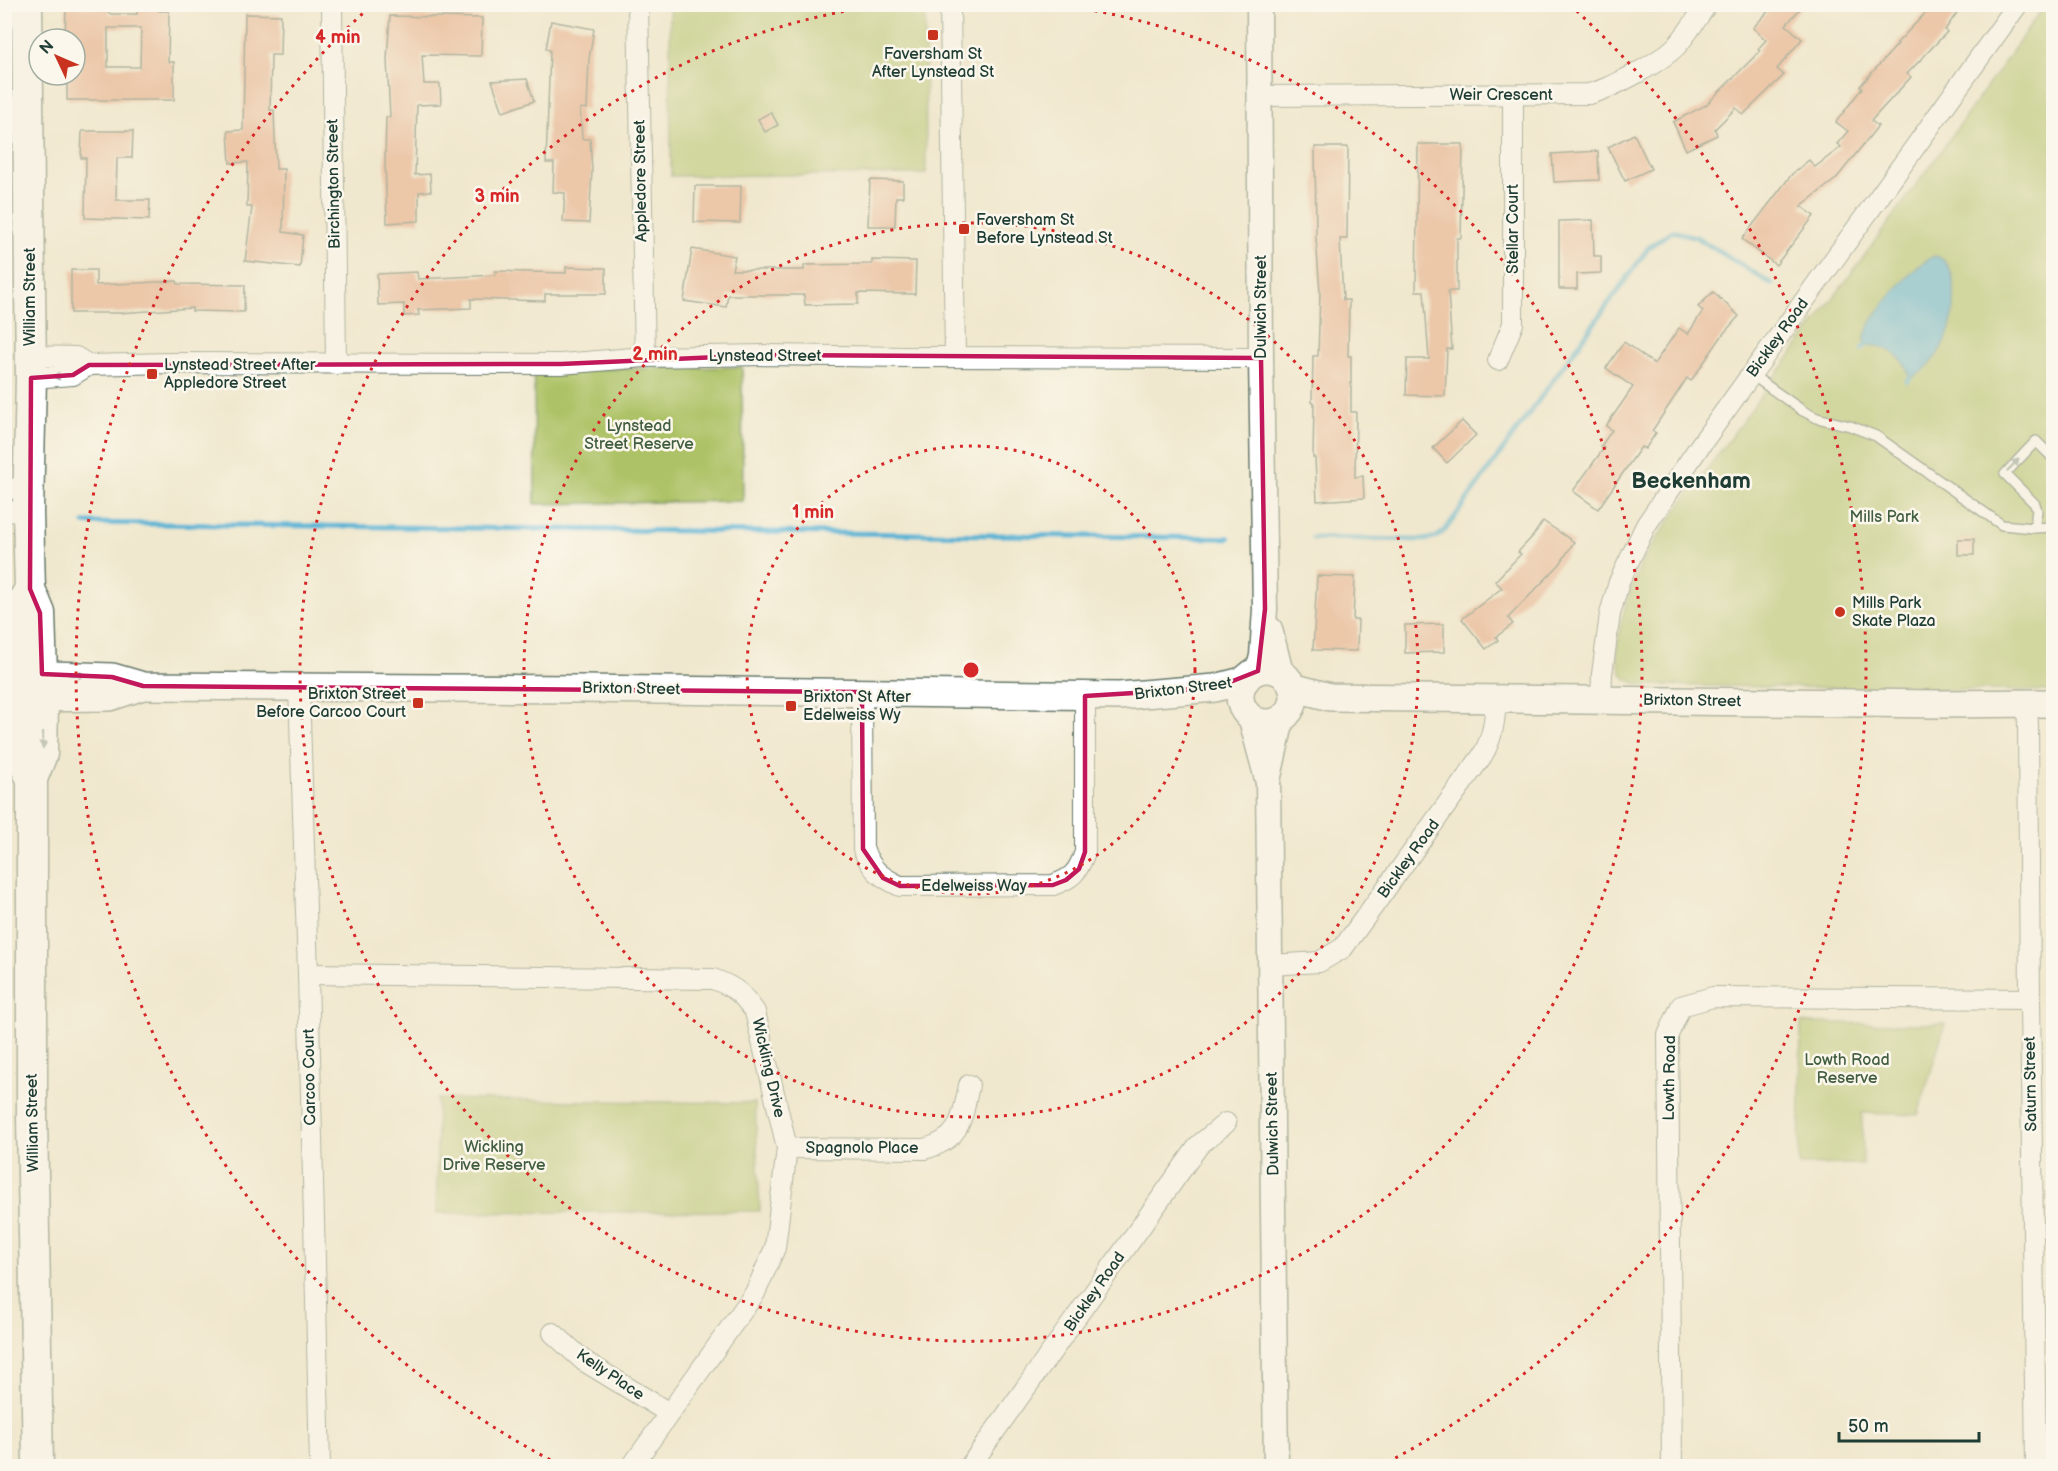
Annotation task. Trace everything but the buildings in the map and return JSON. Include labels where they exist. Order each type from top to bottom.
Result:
[{"type":"main road","name":"William Street","points":[[27,4],[31,367],[16,500],[30,589],[16,612],[42,754],[32,779],[32,1105],[38,1467]]},
{"type":"main road","name":"Brixton Street","points":[[31,686],[112,676],[143,686],[1085,696],[1119,696],[1215,688],[1275,690],[1330,698],[2054,703]]},
{"type":"main road","name":"Brixton Street","points":[[1119,696],[1165,704],[1217,705],[1247,713],[1257,721],[1265,723],[1275,690]]},
{"type":"main road","points":[[1247,713],[1241,693],[1275,690]]},
{"type":"street","name":"Birchington Street","points":[[332,4],[336,364]]},
{"type":"street","name":"Appledore Street","points":[[638,4],[645,357]]},
{"type":"street","points":[[950,4],[955,357]]},
{"type":"street","name":"Dulwich Street","points":[[1259,4],[1265,609],[1262,656],[1275,690],[1268,781],[1276,1467]]},
{"type":"street","name":"Weir Crescent","points":[[1260,96],[1589,94],[1604,90],[1666,55],[1678,44],[1707,4]]},
{"type":"street","name":"Bickley Road","points":[[1601,700],[1607,630],[1619,582],[1647,525],[1700,447],[2018,4]]},
{"type":"street","name":"Stellar Court","points":[[1498,360],[1513,324],[1513,95]]},
{"type":"street","name":"Lynstead Street","points":[[31,367],[76,357],[88,365],[169,363],[561,364],[645,357],[766,354],[1261,358]]},
{"type":"street","name":"Carcoo Court","points":[[298,687],[308,974],[320,1467]]},
{"type":"street","name":"Edelweiss Way","points":[[862,692],[863,849],[870,865],[883,878],[900,886],[1053,885],[1066,880],[1079,868],[1085,852],[1085,696]]},
{"type":"street","name":"Bickley Road","points":[[1271,965],[1319,962],[1343,948],[1482,756],[1490,742],[1496,716],[1496,698]]},
{"type":"street","name":"Saturn Street","points":[[2026,702],[2036,1467]]},
{"type":"street","name":"Dulwich Street","points":[[1247,713],[1268,781]]},
{"type":"street","name":"Wickling Drive","points":[[308,974],[713,979],[733,986],[746,998],[755,1012],[787,1148],[775,1248],[755,1293],[632,1467]]},
{"type":"street","name":"Lowth Road","points":[[1672,1467],[1668,1035],[1681,1006],[1713,997],[2030,999]]},
{"type":"street","name":"Spagnolo Place","points":[[787,1148],[924,1149],[942,1145],[954,1133],[962,1118],[969,1085]]},
{"type":"street","name":"Bickley Road","points":[[970,1467],[1199,1145],[1226,1124]]},
{"type":"street","name":"Kelly Place","points":[[553,1334],[584,1361],[669,1413]]},
{"type":"lane","points":[[1752,375],[1803,411],[1817,418],[1850,426],[1876,436],[2002,525],[2054,527]]},
{"type":"lane","points":[[2034,528],[2037,511],[2035,504],[2005,474],[2036,441],[2054,459]]},
{"type":"highlighted area","points":[[766,355],[1261,358],[1265,609],[1258,671],[1215,688],[1085,696],[1085,852],[1079,869],[1066,880],[1053,885],[900,886],[883,878],[863,849],[862,692],[143,686],[112,677],[42,674],[40,613],[30,589],[31,378],[73,375],[89,365],[169,363],[561,364]]},
{"type":"green space","points":[[670,5],[925,5],[926,174],[671,176]]},
{"type":"green space","name":"Mills Park","points":[[2045,5],[2053,5],[2053,691],[1641,685],[1628,680],[1621,671],[1618,642],[1625,607],[1647,554]]},
{"type":"green space","name":"Lynstead Street Reserve","points":[[742,367],[743,501],[535,504],[534,370]]},
{"type":"green space","name":"Lowth Road Reserve","points":[[1801,1023],[1945,1024],[1918,1115],[1862,1113],[1863,1164],[1799,1165]]},
{"type":"green space","name":"Wickling Drive Reserve","points":[[437,1099],[755,1103],[760,1211],[437,1213]]},
{"type":"water","points":[[1935,256],[1943,260],[1952,276],[1954,309],[1952,319],[1940,351],[1929,365],[1910,378],[1908,370],[1894,353],[1880,347],[1865,346],[1865,337],[1869,327],[1894,291],[1916,269]]},
{"type":"waterway","points":[[1313,538],[1424,540],[1437,537],[1446,529],[1649,247],[1672,231],[1696,237],[1772,284]]},
{"type":"waterway","points":[[1862,349],[1865,346]]},
{"type":"waterway","points":[[1907,381],[1910,378]]},
{"type":"waterway","points":[[84,523],[1229,538]]},
{"type":"place","name":"Faversham St After Lynstead St","points":[[933,35]]},
{"type":"place","name":"Faversham St Before Lynstead St","points":[[964,229]]},
{"type":"place","name":"Lynstead Street After Appledore Street","points":[[152,374]]},
{"type":"place","name":"Mills Park Skate Plaza","points":[[1840,612]]},
{"type":"place","name":"Brixton Street Before Carcoo Court","points":[[418,703]]},
{"type":"place","name":"Brixton St After Edelweiss Wy","points":[[791,706]]},
{"type":"district","name":"Beckenham","points":[[1691,481]]}]
